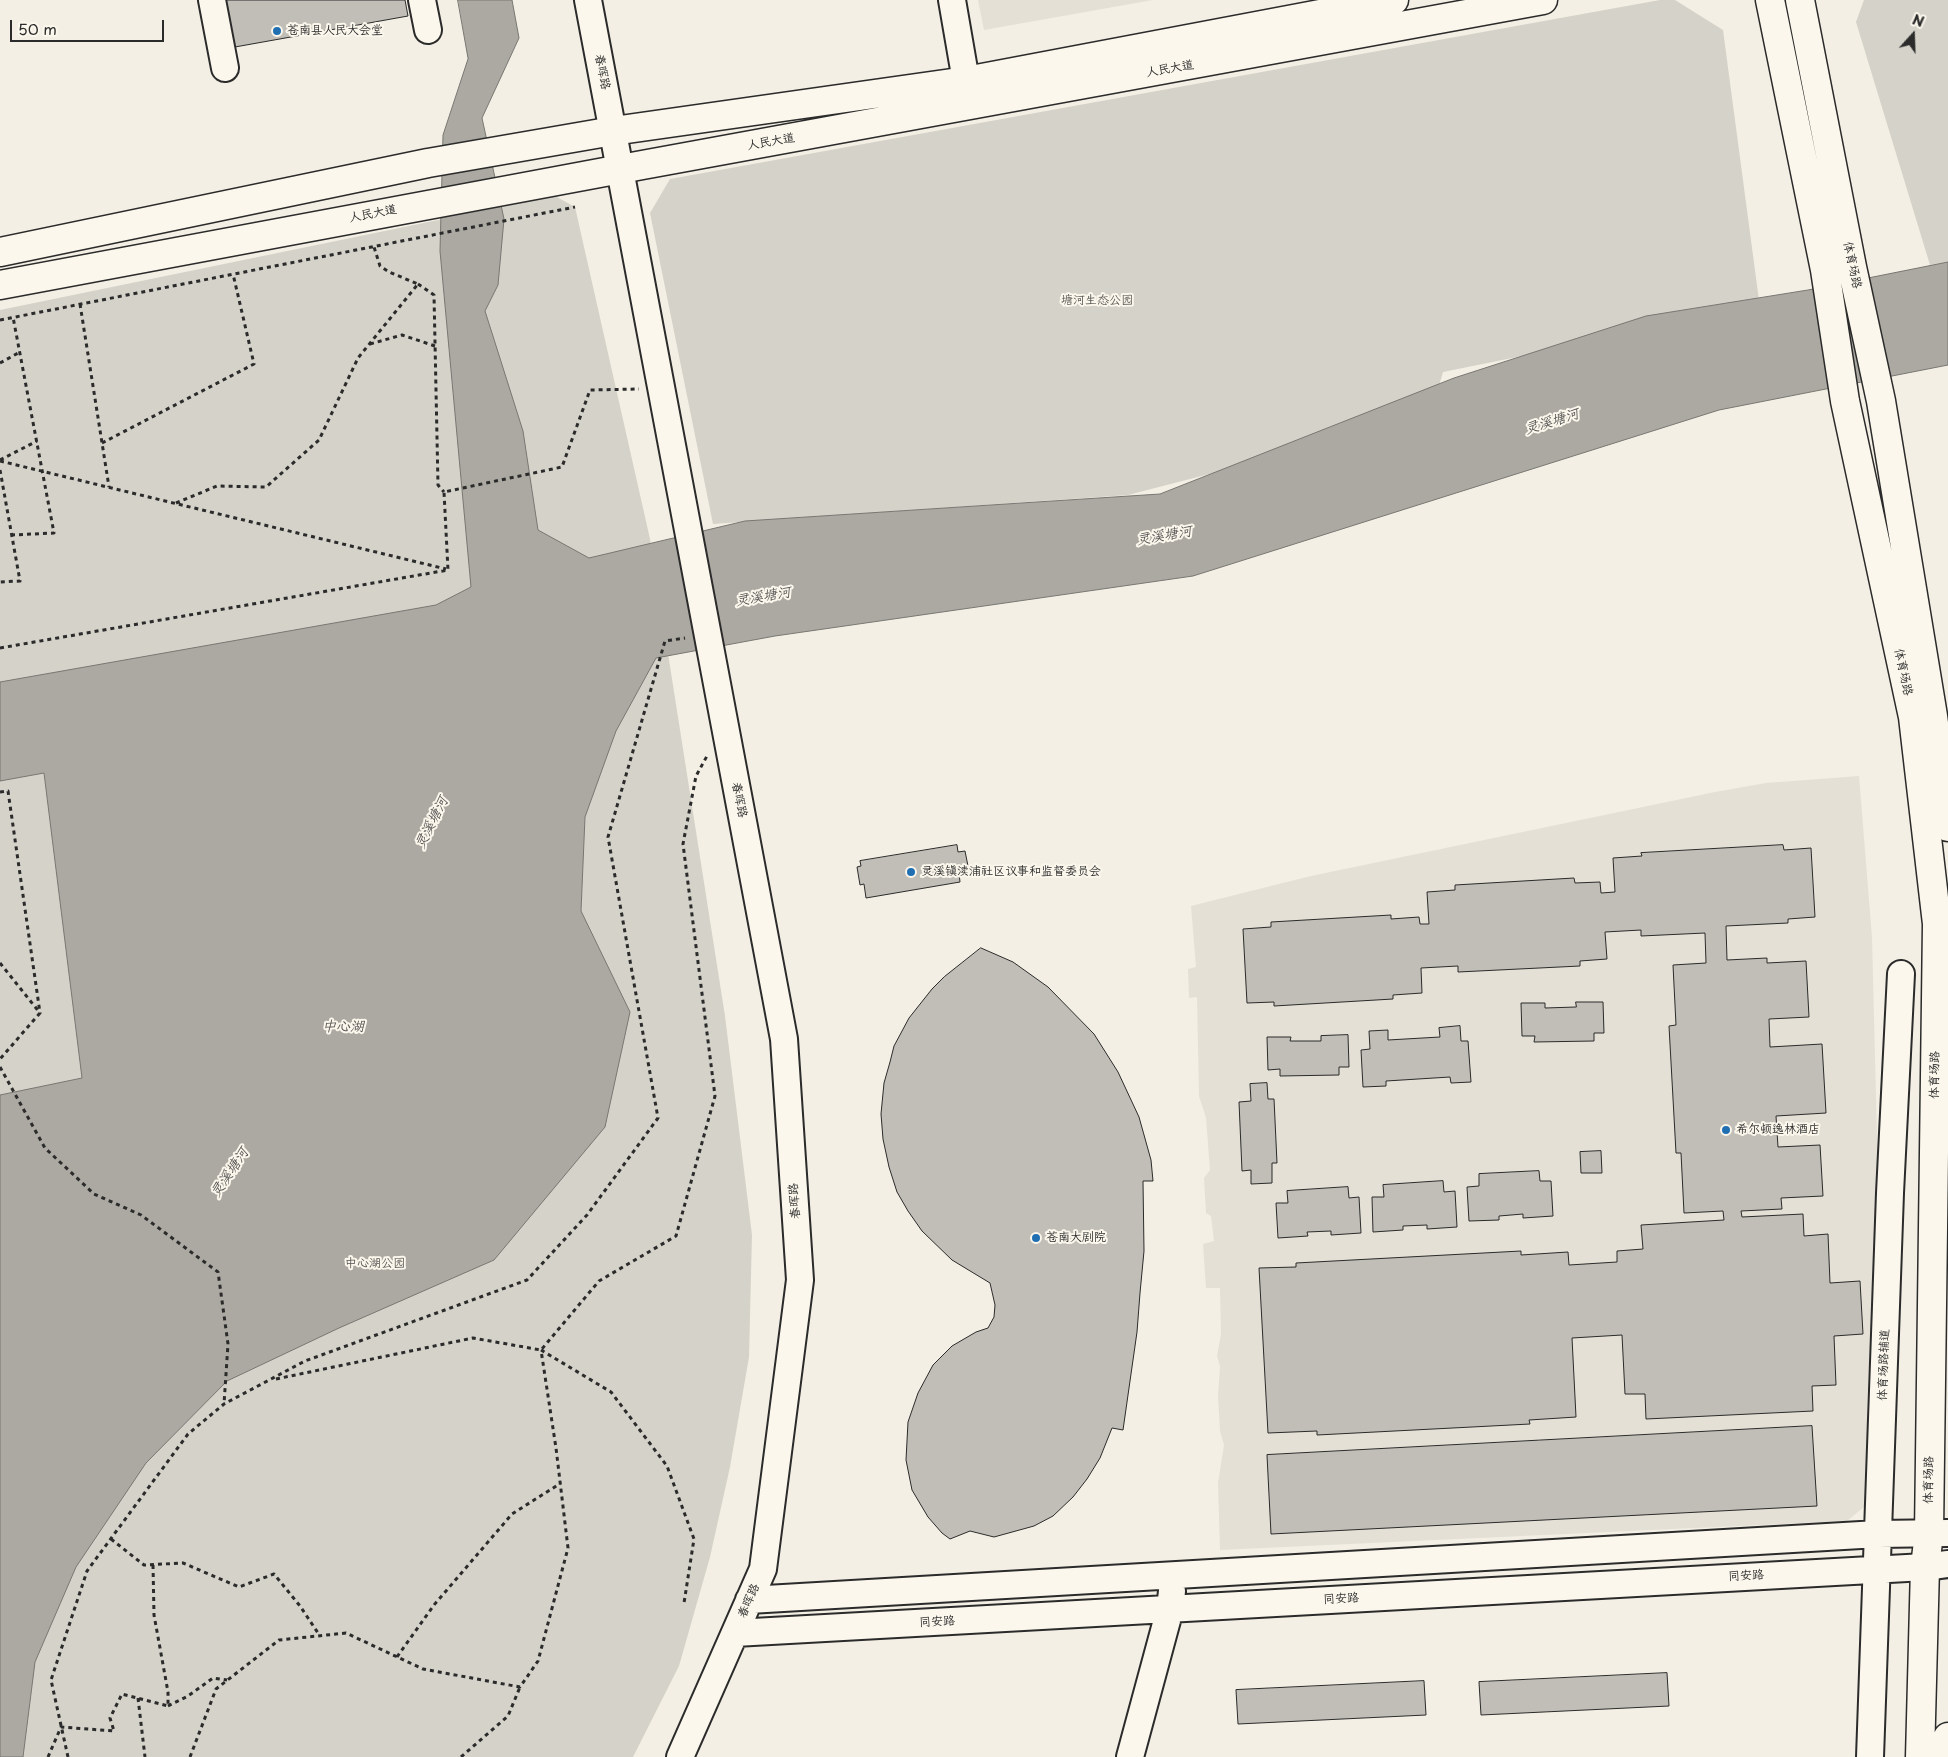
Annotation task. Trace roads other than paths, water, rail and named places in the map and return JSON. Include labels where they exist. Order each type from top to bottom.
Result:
[{"type":"main road","name":"人民大道","points":[[0,285],[400,208],[616,148],[1394,0]]},
{"type":"main road","name":"人民大道","points":[[0,252],[428,163],[616,148],[1543,0]]},
{"type":"main road","name":"体育场路","points":[[1770,0],[1825,270],[1845,401],[1913,717],[1937,924],[1938,1533],[1937,1566],[1920,1757]]},
{"type":"main road","name":"体育场路","points":[[1800,0],[1852,268],[1881,401],[1931,706],[1948,827]]},
{"type":"main road","points":[[1948,1737],[1948,1757]]},
{"type":"street","points":[[212,0],[225,68]]},
{"type":"street","points":[[422,0],[428,30]]},
{"type":"street","name":"春晖路","points":[[588,0],[784,1039],[800,1280],[763,1569],[680,1757]]},
{"type":"street","points":[[952,0],[966,81]]},
{"type":"street","name":"体育场路辅道","points":[[1870,1757],[1890,1193],[1901,974]]},
{"type":"street","points":[[749,1600],[1878,1534],[1938,1533]]},
{"type":"street","name":"同安路","points":[[734,1633],[1937,1566]]},
{"type":"street","points":[[1130,1757],[1170,1609],[1174,1576]]},
{"type":"water","name":"中心湖","points":[[458,0],[512,0],[519,38],[482,118],[504,219],[498,285],[485,311],[523,431],[538,530],[589,558],[745,521],[1160,494],[1454,378],[1646,316],[1808,290],[1948,262],[1948,365],[1719,410],[1193,576],[775,636],[656,658],[616,731],[585,817],[581,911],[630,1012],[605,1127],[494,1260],[339,1328],[227,1381],[146,1463],[76,1567],[35,1662],[23,1757],[0,1757],[0,1095],[82,1078],[44,773],[0,781],[0,682],[436,605],[471,587],[440,251],[443,135],[468,59]]},
{"type":"place","name":"苍南县人民大会堂","points":[[277,31]]},
{"type":"place","name":"灵溪镇渎浦社区议事和监督委员会","points":[[911,872]]},
{"type":"place","name":"希尔顿逸林酒店","points":[[1726,1130]]},
{"type":"place","name":"苍南大剧院","points":[[1036,1238]]},
{"type":"park label","name":"塘河生态公园","points":[[1097,301]]},
{"type":"park label","name":"中心湖公园","points":[[375,1264]]},
{"type":"water label","name":"灵溪塘河","points":[[1552,422]]},
{"type":"water label","name":"灵溪塘河","points":[[1164,536]]},
{"type":"water label","name":"灵溪塘河","points":[[763,597]]},
{"type":"water label","name":"灵溪塘河","points":[[432,823]]},
{"type":"water label","name":"灵溪塘河","points":[[230,1173]]}]
